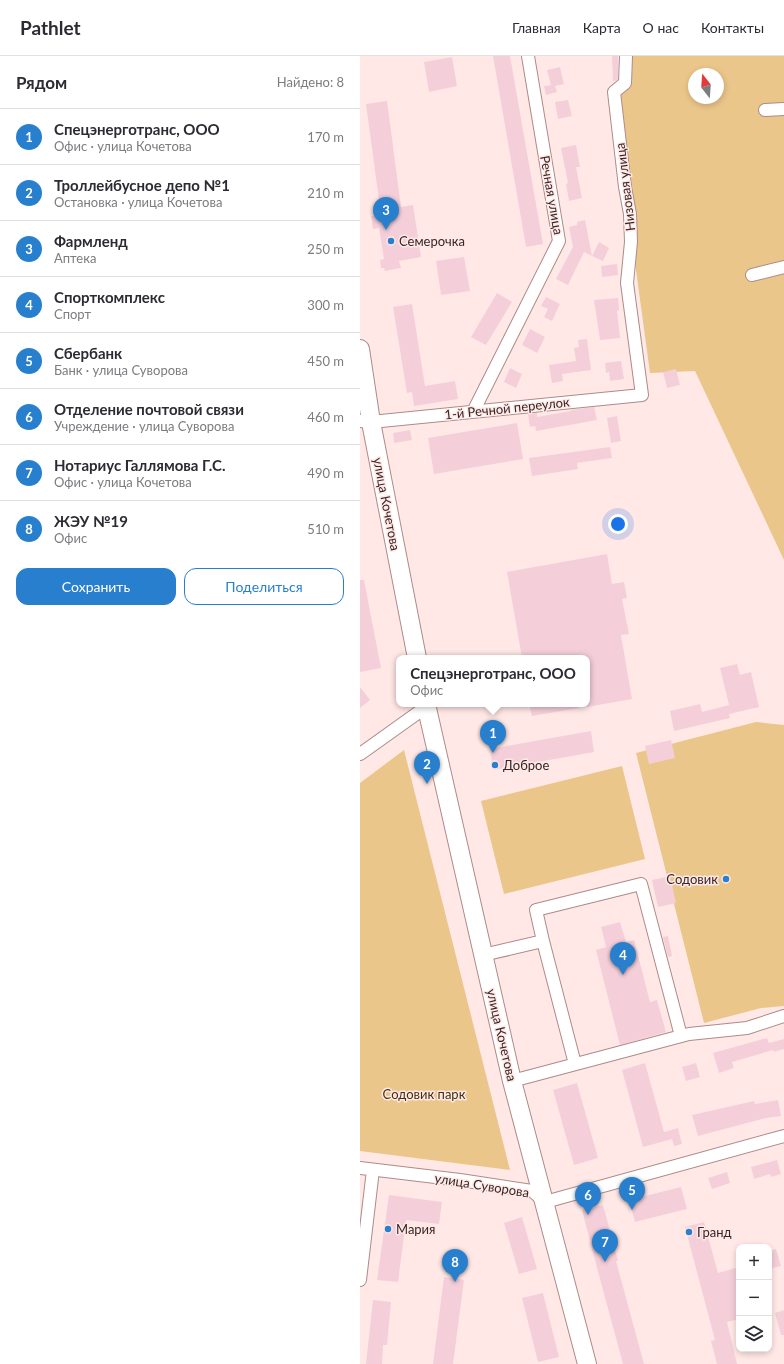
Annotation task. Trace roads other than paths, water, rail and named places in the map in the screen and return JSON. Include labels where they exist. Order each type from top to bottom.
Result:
[{"type":"main road","name":"улица Кочетова","points":[[360,349],[366,421],[416,655]]},
{"type":"main road","name":"улица Кочетова","points":[[426,707],[538,1190],[587,1364]]},
{"type":"street","name":"Речная улица","points":[[474,410],[559,241],[528,56]]},
{"type":"street","name":"Низовая улица","points":[[626,56],[625,83],[614,92],[625,187],[630,214],[631,242],[627,283],[642,395]]},
{"type":"street","points":[[765,110],[784,109]]},
{"type":"street","points":[[752,275],[784,267]]},
{"type":"street","name":"1-й Речной переулок","points":[[366,421],[642,395]]},
{"type":"street","points":[[360,754],[425,707]]},
{"type":"street","points":[[575,1064],[536,910],[641,884],[681,1036]]},
{"type":"street","points":[[483,955],[543,941]]},
{"type":"street","points":[[512,1081],[681,1036],[748,1028],[784,1016]]},
{"type":"street","name":"улица Суворова","points":[[360,1168],[538,1190],[784,1136]]},
{"type":"street","points":[[360,1280],[373,1170]]},
{"type":"place","name":"Фармленд","points":[[386,230]]},
{"type":"place","name":"Семерочка","points":[[391,241]]},
{"type":"place","name":"Спецэнерготранс, ООО","points":[[493,753]]},
{"type":"place","name":"Доброе","points":[[495,765]]},
{"type":"place","name":"Троллейбусное депо №1","points":[[427,784]]},
{"type":"place","name":"Содовик","points":[[726,879]]},
{"type":"place","name":"Спорткомплекс","points":[[623,975]]},
{"type":"place","name":"Сбербанк","points":[[632,1210]]},
{"type":"place","name":"Отделение почтовой связи","points":[[588,1215]]},
{"type":"place","name":"Мария","points":[[388,1229]]},
{"type":"place","name":"Гранд","points":[[689,1232]]},
{"type":"place","name":"Нотариус Галлямова Г.С.","points":[[605,1262]]},
{"type":"place","name":"ЖЭУ №19","points":[[455,1282]]},
{"type":"park label","name":"Содовик парк","points":[[424,1094]]}]
